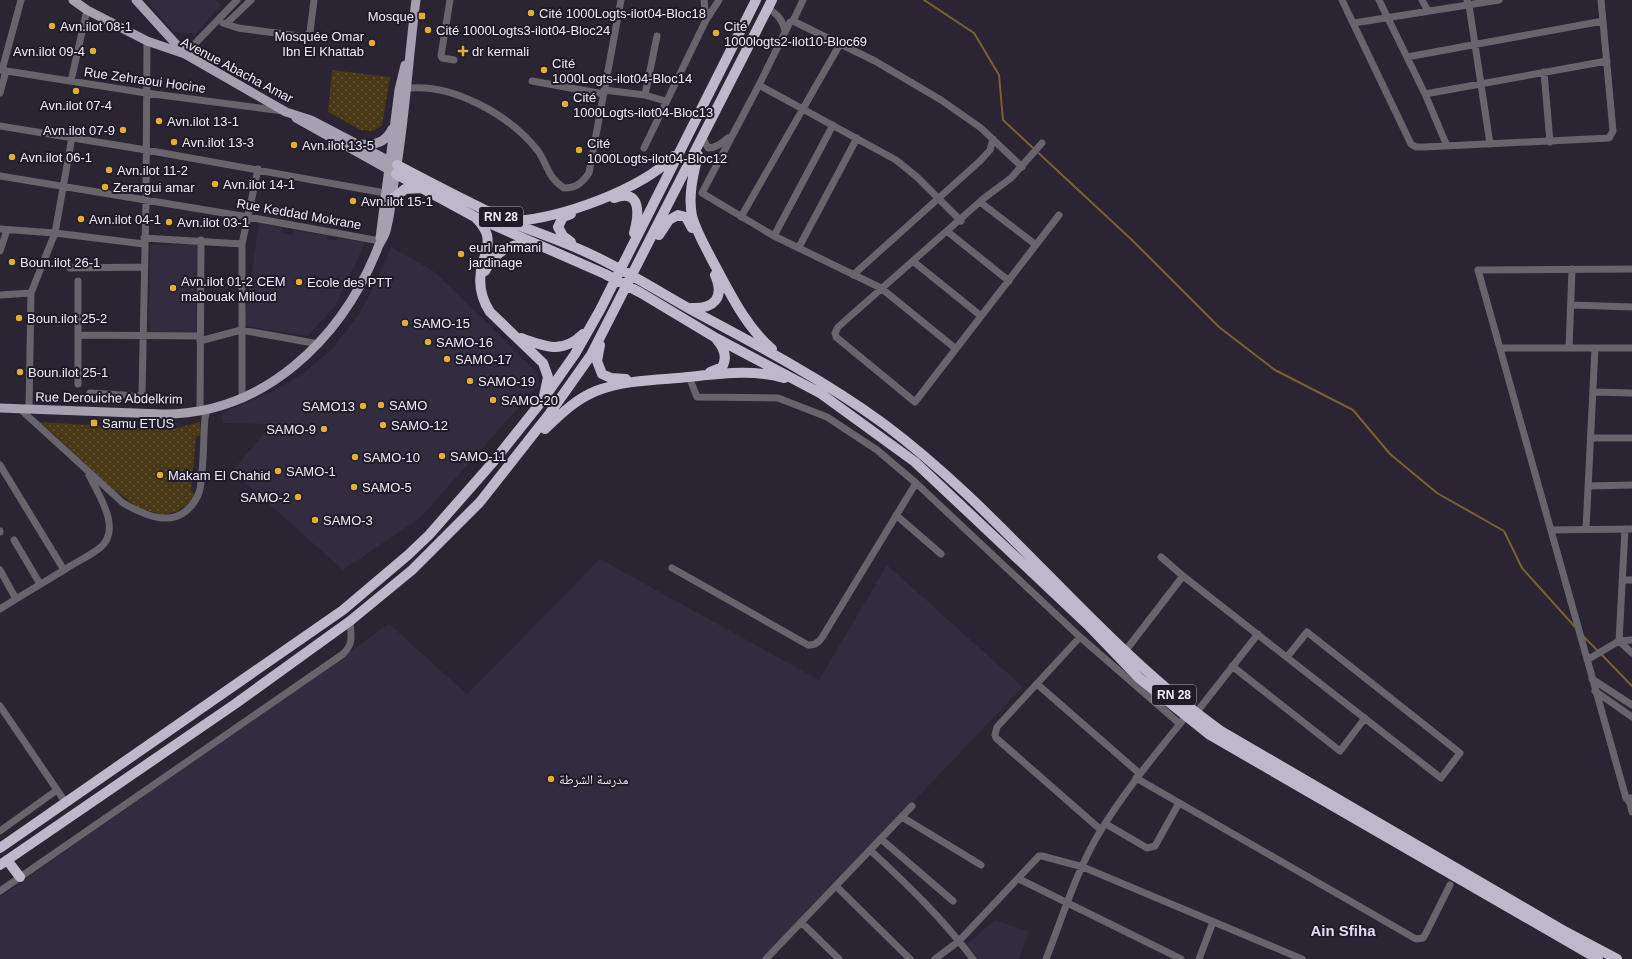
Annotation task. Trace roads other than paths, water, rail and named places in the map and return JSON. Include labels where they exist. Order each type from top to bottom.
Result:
[{"type":"highway","points":[[0,848],[322,626],[371,588],[429,535],[494,461],[542,401],[574,354],[590,327],[756,0]]},
{"type":"highway","points":[[20,877],[4,862],[235,704],[350,621],[412,570],[480,502],[523,448],[591,355],[770,4]]},
{"type":"highway","points":[[702,136],[691,188],[692,216],[697,231],[728,289],[744,315],[764,341],[784,359]]},
{"type":"highway","points":[[510,221],[534,220],[559,214],[630,187],[650,177],[680,150]]},
{"type":"highway","points":[[393,168],[422,189],[475,217],[605,274],[641,293],[716,338],[804,384]]},
{"type":"highway","name":"Avenue Abacha Amar","points":[[393,168],[510,221],[590,254],[646,282],[689,308]]},
{"type":"highway","points":[[388,197],[404,189],[422,189]]},
{"type":"highway","points":[[590,254],[563,236],[558,227],[563,217],[624,196],[630,196],[635,201],[638,212],[637,223],[627,255]]},
{"type":"highway","points":[[638,264],[672,217],[681,215],[686,218],[706,256],[719,288],[718,296],[712,305],[701,309],[689,308]]},
{"type":"highway","points":[[475,217],[484,229],[488,242],[481,280],[481,294],[484,304],[490,312],[537,355],[546,370],[548,385],[542,401]]},
{"type":"highway","points":[[481,280],[489,264],[502,250],[515,244],[537,243]]},
{"type":"highway","name":"RN 28","points":[[689,308],[784,359],[859,407],[919,451],[960,488],[1165,687],[1188,718],[1228,734],[1566,932],[1616,959]]},
{"type":"highway","points":[[610,318],[597,361],[602,374],[611,378],[626,379],[718,370],[724,363],[725,353],[716,338]]},
{"type":"highway","points":[[518,337],[544,346],[562,346],[573,342],[590,327]]},
{"type":"highway","points":[[523,448],[559,415],[577,401],[597,390],[643,381],[744,374],[776,376],[804,384]]},
{"type":"highway","name":"RN 28","points":[[804,384],[842,408],[914,462],[1088,625],[1139,678],[1210,735],[1406,850],[1598,959]]},
{"type":"main road","name":"Avenue Abacha Amar","points":[[73,0],[87,10],[147,42],[185,54],[286,112],[312,120],[357,144],[393,168]]},
{"type":"main road","points":[[136,0],[185,54]]},
{"type":"main road","points":[[393,168],[416,0]]},
{"type":"main road","points":[[393,168],[395,122],[403,89]]},
{"type":"main road","points":[[286,112],[393,168]]},
{"type":"main road","points":[[357,144],[366,145],[381,142],[387,137],[395,122]]},
{"type":"main road","name":"Rue Derouiche Abdelkrim","points":[[0,408],[182,414],[204,410],[242,397],[277,379],[296,365],[319,344],[344,314],[355,297],[367,275],[380,241],[386,231],[388,197],[393,168]]},
{"type":"street","points":[[0,93],[3,70],[21,0]]},
{"type":"street","points":[[185,54],[237,0]]},
{"type":"street","points":[[226,24],[251,0]]},
{"type":"street","points":[[216,21],[238,28],[306,37],[310,32],[314,0]]},
{"type":"street","points":[[450,0],[441,56],[442,58],[454,60]]},
{"type":"street","points":[[403,89],[432,90],[459,95],[478,103],[501,117],[522,133],[538,152],[553,180],[564,188],[576,186],[584,181],[589,173],[621,0]]},
{"type":"street","points":[[704,0],[706,20]]},
{"type":"street","points":[[644,148],[665,101],[706,20],[719,0]]},
{"type":"street","points":[[803,0],[793,21],[790,22],[759,85],[702,192],[774,236],[881,288],[956,349]]},
{"type":"street","points":[[1342,0],[1411,144],[1416,146],[1550,142],[1609,138],[1612,136],[1613,131],[1602,0]]},
{"type":"street","points":[[1379,0],[1425,94],[1447,146]]},
{"type":"street","points":[[1422,0],[1428,11]]},
{"type":"street","points":[[1354,23],[1428,11],[1468,2],[1499,0]]},
{"type":"street","points":[[1468,2],[1490,144]]},
{"type":"street","points":[[770,4],[784,23],[785,32]]},
{"type":"street","points":[[71,81],[87,10]]},
{"type":"street","points":[[793,21],[840,44],[941,100],[993,139],[1022,167]]},
{"type":"street","points":[[1407,57],[1603,21]]},
{"type":"street","points":[[645,95],[657,36]]},
{"type":"street","points":[[90,393],[138,396],[142,394],[146,201],[147,42]]},
{"type":"street","points":[[741,217],[840,44]]},
{"type":"street","points":[[1425,94],[1607,61]]},
{"type":"street","name":"Rue Zehraoui Hocine","points":[[3,70],[146,94],[286,112]]},
{"type":"street","points":[[1544,72],[1550,142]]},
{"type":"street","points":[[532,81],[604,92],[645,95],[665,101]]},
{"type":"street","points":[[759,85],[882,151],[908,169],[961,221]]},
{"type":"street","points":[[774,236],[833,125]]},
{"type":"street","points":[[0,126],[258,169],[388,197]]},
{"type":"street","points":[[702,136],[704,144],[708,148],[720,145],[731,136]]},
{"type":"street","points":[[72,137],[55,233],[31,293],[24,409],[88,473],[123,504],[140,513],[159,519],[170,518],[182,514],[188,510],[200,490],[205,418],[200,339],[201,240]]},
{"type":"street","points":[[799,247],[857,138]]},
{"type":"street","points":[[853,275],[980,161],[990,150],[993,139]]},
{"type":"street","points":[[1042,143],[1011,178],[980,202],[961,221],[914,262],[881,288],[838,327],[835,333],[836,337],[915,402],[1059,216]]},
{"type":"street","points":[[242,397],[242,244],[258,169]]},
{"type":"street","name":"Rue Keddad Mokrane","points":[[0,176],[248,217],[380,241]]},
{"type":"street","points":[[980,202],[1036,245]]},
{"type":"street","points":[[0,251],[4,229],[144,241],[201,240],[242,244]]},
{"type":"street","points":[[948,232],[1009,281]]},
{"type":"street","points":[[914,262],[981,316]]},
{"type":"street","points":[[70,268],[144,267]]},
{"type":"street","points":[[1569,348],[1572,269]]},
{"type":"street","points":[[1632,269],[1478,270],[1595,691],[1629,798],[1632,812]]},
{"type":"street","points":[[78,281],[78,384]]},
{"type":"street","points":[[0,295],[31,293]]},
{"type":"street","points":[[1571,305],[1632,307]]},
{"type":"street","points":[[78,335],[200,339],[241,330],[319,344]]},
{"type":"street","points":[[1500,348],[1632,348]]},
{"type":"street","points":[[1586,529],[1595,348]]},
{"type":"street","points":[[689,377],[697,397],[778,398],[827,417],[877,450],[916,482],[1080,637],[1188,718]]},
{"type":"street","points":[[1593,392],[1632,393]]},
{"type":"street","points":[[1590,438],[1632,438]]},
{"type":"street","points":[[0,466],[64,570]]},
{"type":"street","points":[[0,609],[102,546],[108,538],[109,525],[107,514],[88,473]]},
{"type":"street","points":[[672,568],[808,645],[814,645],[818,643],[829,626],[916,482]]},
{"type":"street","points":[[1588,486],[1632,485]]},
{"type":"street","points":[[896,515],[941,554]]},
{"type":"street","points":[[1551,530],[1628,529],[1622,580],[1619,641]]},
{"type":"street","points":[[14,540],[40,584]]},
{"type":"street","points":[[1160,557],[1183,576],[1441,778],[1460,753],[1307,632],[1287,657]]},
{"type":"street","points":[[0,570],[16,599]]},
{"type":"street","points":[[1126,650],[1183,576]]},
{"type":"street","points":[[1622,580],[1632,580]]},
{"type":"street","points":[[0,891],[343,654],[350,647],[352,639],[350,621]]},
{"type":"street","points":[[1046,959],[1082,867],[1104,827],[1137,775],[1188,718],[1258,634]]},
{"type":"street","points":[[1080,637],[997,726],[995,734],[996,738],[1104,827],[1147,848],[1152,848],[1155,846],[1179,803]]},
{"type":"street","points":[[1587,660],[1619,641],[1632,640]]},
{"type":"street","points":[[1619,641],[1632,653]]},
{"type":"street","points":[[1232,666],[1340,751],[1365,718]]},
{"type":"street","points":[[1592,679],[1632,705]]},
{"type":"street","points":[[1037,684],[1137,775],[1179,803],[1416,939],[1422,938],[1426,933],[1450,885]]},
{"type":"street","points":[[1595,691],[1632,717]]},
{"type":"street","points":[[0,706],[66,803]]},
{"type":"street","points":[[0,831],[57,790]]},
{"type":"street","points":[[767,959],[912,806]]},
{"type":"street","points":[[902,817],[981,866]]},
{"type":"street","points":[[881,839],[953,902]]},
{"type":"street","points":[[870,850],[912,889],[974,959]]},
{"type":"street","points":[[934,959],[959,941],[1039,856],[1082,867],[1302,959]]},
{"type":"street","points":[[1019,879],[1181,959]]},
{"type":"street","points":[[836,886],[910,959]]},
{"type":"street","points":[[801,922],[839,959]]},
{"type":"street","points":[[1199,959],[1213,922]]},
{"type":"waterway","points":[[924,0],[974,33],[999,75],[1003,120],[1132,240],[1219,327],[1275,370],[1353,410],[1390,454],[1437,493],[1504,531],[1522,568],[1576,628]]},
{"type":"waterway","points":[[1583,636],[1598,651]]},
{"type":"waterway","points":[[1601,654],[1632,686]]},
{"type":"place","name":"Cité 1000Logts-ilot04-Bloc18","points":[[531,13]]},
{"type":"place","name":"Mosque","points":[[422,16]]},
{"type":"place","name":"Avn.ilot 08-1","points":[[52,26]]},
{"type":"place","name":"Cité 1000Logts3-ilot04-Bloc24","points":[[428,30]]},
{"type":"place","name":"Cité 1000logts2-ilot10-Bloc69","points":[[716,33]]},
{"type":"place","name":"Mosquée Omar Ibn El Khattab","points":[[372,43]]},
{"type":"place","name":"Avn.ilot 09-4","points":[[93,51]]},
{"type":"place","name":"dr kermali","points":[[463,51]]},
{"type":"place","name":"Cité 1000Logts-ilot04-Bloc14","points":[[544,70]]},
{"type":"place","name":"Avn.ilot 07-4","points":[[76,91]]},
{"type":"place","name":"Cité 1000Logts-ilot04-Bloc13","points":[[565,104]]},
{"type":"place","name":"Avn.ilot 13-1","points":[[159,121]]},
{"type":"place","name":"Avn.ilot 07-9","points":[[123,130]]},
{"type":"place","name":"Avn.ilot 13-3","points":[[174,142]]},
{"type":"place","name":"Avn.ilot 13-5","points":[[294,145]]},
{"type":"place","name":"Cité 1000Logts-ilot04-Bloc12","points":[[579,150]]},
{"type":"place","name":"Avn.ilot 06-1","points":[[12,157]]},
{"type":"place","name":"Avn.ilot 11-2","points":[[109,170]]},
{"type":"place","name":"Avn.ilot 14-1","points":[[215,184]]},
{"type":"place","name":"Zerargui amar","points":[[105,187]]},
{"type":"place","name":"Avn.ilot 15-1","points":[[353,201]]},
{"type":"place","name":"Avn.ilot 04-1","points":[[81,219]]},
{"type":"place","name":"Avn.ilot 03-1","points":[[169,222]]},
{"type":"place","name":"eurl rahmani jardinage","points":[[461,254]]},
{"type":"place","name":"Boun.ilot 26-1","points":[[12,262]]},
{"type":"place","name":"Ecole des PTT","points":[[299,282]]},
{"type":"place","name":"Avn.ilot 01-2 CEM mabouak Miloud","points":[[173,288]]},
{"type":"place","name":"Boun.ilot 25-2","points":[[19,318]]},
{"type":"place","name":"SAMO-15","points":[[405,323]]},
{"type":"place","name":"SAMO-16","points":[[428,342]]},
{"type":"place","name":"SAMO-17","points":[[447,359]]},
{"type":"place","name":"Boun.ilot 25-1","points":[[20,372]]},
{"type":"place","name":"SAMO-19","points":[[470,381]]},
{"type":"place","name":"SAMO-20","points":[[493,400]]},
{"type":"place","name":"SAMO","points":[[381,405]]},
{"type":"place","name":"SAMO13","points":[[363,406]]},
{"type":"place","name":"Samu ETUS","points":[[94,423]]},
{"type":"place","name":"SAMO-12","points":[[383,425]]},
{"type":"place","name":"SAMO-9","points":[[324,429]]},
{"type":"place","name":"SAMO-11","points":[[442,456]]},
{"type":"place","name":"SAMO-10","points":[[355,457]]},
{"type":"place","name":"SAMO-1","points":[[278,471]]},
{"type":"place","name":"Makam El Chahid","points":[[160,475]]},
{"type":"place","name":"SAMO-5","points":[[354,487]]},
{"type":"place","name":"SAMO-2","points":[[298,497]]},
{"type":"place","name":"SAMO-3","points":[[315,520]]},
{"type":"place","name":"مدرسة الشرطة","points":[[551,779]]},
{"type":"district","name":"Ain Sfiha","points":[[1343,930]]}]
